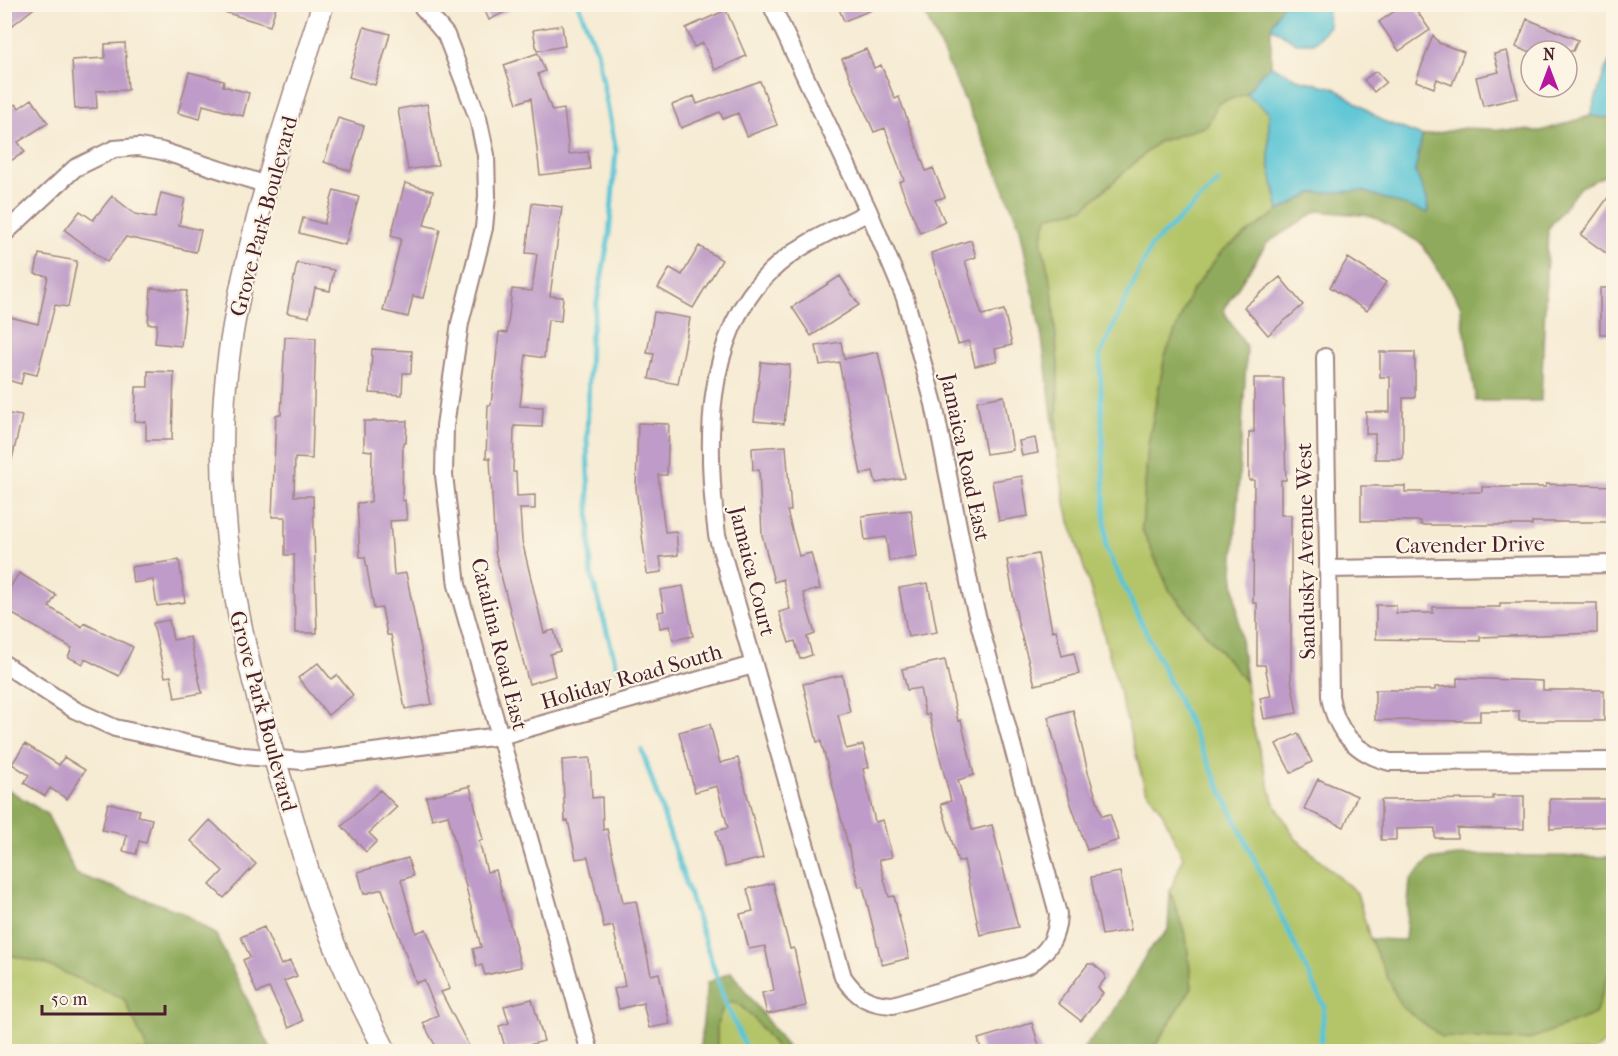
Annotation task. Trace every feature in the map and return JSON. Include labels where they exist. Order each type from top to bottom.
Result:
[{"type":"street","name":"Grove Park Boulevard","points":[[323,4],[267,184],[244,270],[230,348],[223,444],[225,524],[233,596],[247,663],[274,758],[319,905],[363,1007],[386,1052]]},
{"type":"street","name":"Catalina Road East","points":[[420,4],[446,35],[478,118],[486,155],[487,196],[484,228],[460,323],[449,384],[445,426],[444,475],[458,585],[590,1052]]},
{"type":"street","name":"Jamaica Road East","points":[[771,4],[869,212],[905,297],[918,340],[972,597],[1056,899],[1058,914],[1055,939],[1042,956],[1028,965],[893,1005],[874,1004],[856,995]]},
{"type":"street","points":[[4,234],[75,168],[96,156],[114,150],[139,147],[162,151],[267,184]]},
{"type":"street","name":"Jamaica Court","points":[[856,995],[843,977],[753,665],[717,536],[711,491],[713,404],[722,359],[732,327],[748,296],[771,271],[801,247],[869,212]]},
{"type":"street","name":"Sandusky Avenue West","points":[[1325,357],[1330,696],[1338,725],[1349,740],[1363,752],[1390,762],[1614,761]]},
{"type":"street","name":"Cavender Drive","points":[[1328,569],[1614,564]]},
{"type":"street","name":"Holiday Road South","points":[[4,664],[75,710],[115,729],[244,756],[302,761],[500,736],[753,665]]},
{"type":"green space","points":[[921,5],[1282,5],[1271,28],[1271,66],[1259,76],[1246,94],[1218,103],[1207,126],[1158,142],[1084,208],[1047,217],[1041,241],[1052,287],[1058,365],[1057,452],[1042,338],[1020,228],[994,164]]},
{"type":"green space","points":[[1246,94],[1269,112],[1269,163],[1279,211],[1222,251],[1165,356],[1148,445],[1142,529],[1170,591],[1246,682],[1252,723],[1273,801],[1295,838],[1357,893],[1370,939],[1401,1006],[1595,1014],[1613,961],[1613,1037],[1592,1052],[1152,1051],[1192,987],[1186,937],[1170,891],[1183,858],[1162,812],[1145,788],[1101,624],[1066,508],[1057,452],[1058,365],[1052,287],[1041,241],[1047,216],[1084,208],[1158,142],[1207,126],[1218,103]]},
{"type":"green space","points":[[1590,116],[1613,118],[1613,172],[1580,187],[1548,229],[1541,401],[1476,401],[1460,304],[1421,243],[1372,216],[1317,211],[1267,243],[1223,310],[1247,348],[1233,572],[1246,682],[1170,591],[1142,529],[1148,445],[1165,356],[1191,292],[1222,251],[1279,211],[1312,193],[1362,191],[1428,212],[1427,199],[1415,171],[1422,136],[1464,128],[1541,131]]},
{"type":"green space","points":[[4,787],[47,814],[76,874],[181,912],[216,935],[272,1051],[148,1051],[124,999],[43,963],[5,954]]},
{"type":"green space","points":[[1465,855],[1613,857],[1613,961],[1595,1014],[1528,1040],[1442,1037],[1401,1006],[1370,939],[1405,940],[1410,880],[1429,860]]},
{"type":"green space","points":[[1170,891],[1186,937],[1192,987],[1152,1051],[1081,1051],[1111,1016],[1147,953],[1168,930]]},
{"type":"green space","points":[[5,954],[43,963],[124,999],[148,1051],[5,1052]]},
{"type":"green space","points":[[731,972],[790,1051],[779,1051],[752,1016],[736,1002],[725,1002],[717,1024],[717,1051],[700,1051],[707,983]]},
{"type":"green space","points":[[725,1002],[736,1002],[752,1016],[779,1051],[717,1051],[717,1024]]},
{"type":"water","points":[[1282,5],[1327,5],[1329,26],[1314,43],[1296,43],[1271,27]]},
{"type":"water","points":[[1613,55],[1613,118],[1590,116],[1605,70]]},
{"type":"water","points":[[1271,66],[1301,80],[1335,88],[1383,121],[1422,136],[1415,171],[1427,199],[1428,213],[1362,191],[1312,193],[1279,211],[1269,163],[1269,112],[1246,94],[1259,76]]},
{"type":"building","points":[[4,4],[39,4],[4,32]]},
{"type":"building","points":[[212,4],[277,4],[270,26],[211,8]]},
{"type":"building","points":[[482,4],[521,4],[489,20]]},
{"type":"building","points":[[837,4],[884,4],[884,5],[844,21]]},
{"type":"building","points":[[1405,4],[1412,4],[1430,30],[1399,51],[1379,22]]},
{"type":"building","points":[[726,10],[746,56],[715,70],[703,43],[694,47],[686,28]]},
{"type":"building","points":[[1527,19],[1576,39],[1519,39]]},
{"type":"building","points":[[562,25],[565,46],[537,51],[533,30]]},
{"type":"building","points":[[364,27],[390,34],[375,85],[349,77]]},
{"type":"building","points":[[1433,35],[1439,43],[1464,52],[1452,85],[1437,79],[1434,88],[1416,81]]},
{"type":"building","points":[[125,43],[128,90],[96,91],[97,108],[75,109],[72,60],[105,58],[105,44]]},
{"type":"building","points":[[866,49],[874,68],[881,65],[895,99],[899,97],[926,171],[933,168],[945,197],[935,200],[945,222],[920,233],[899,182],[904,180],[885,128],[874,132],[842,59]]},
{"type":"building","points":[[1507,51],[1518,98],[1483,106],[1476,77],[1499,72],[1494,54]]},
{"type":"building","points":[[538,53],[545,71],[538,74],[552,111],[564,109],[569,154],[588,152],[590,169],[540,175],[531,98],[517,103],[504,65]]},
{"type":"building","points":[[1376,71],[1386,82],[1374,92],[1364,80]]},
{"type":"building","points":[[189,72],[224,81],[223,86],[249,93],[243,116],[203,105],[200,119],[178,113]]},
{"type":"building","points":[[760,81],[777,125],[747,136],[738,113],[723,119],[720,112],[681,128],[672,105],[694,96],[697,104]]},
{"type":"building","points":[[32,99],[48,123],[18,142],[25,152],[4,165],[4,111],[16,104],[19,108]]},
{"type":"building","points":[[427,104],[438,165],[408,170],[398,109]]},
{"type":"building","points":[[338,118],[364,126],[351,171],[324,162]]},
{"type":"building","points":[[405,183],[433,191],[424,225],[440,229],[423,298],[413,296],[408,317],[383,311],[401,239],[391,236]]},
{"type":"building","points":[[1614,189],[1614,243],[1606,253],[1581,235]]},
{"type":"building","points":[[334,190],[359,197],[345,245],[299,233],[303,218],[324,224]]},
{"type":"building","points":[[161,193],[185,199],[179,225],[201,230],[196,252],[126,237],[107,262],[65,230],[80,211],[93,220],[112,196],[135,214],[155,218]]},
{"type":"building","points":[[532,203],[562,207],[550,296],[563,297],[561,321],[548,320],[544,358],[526,355],[520,406],[543,407],[542,427],[514,426],[513,472],[516,472],[517,496],[535,495],[535,509],[520,509],[522,541],[544,633],[554,630],[560,651],[550,654],[555,676],[529,684],[495,552],[490,458],[486,458],[488,405],[491,405],[499,332],[507,333],[512,289],[532,291],[537,254],[526,253]]},
{"type":"building","points":[[971,240],[976,257],[965,261],[982,315],[1004,310],[1012,345],[995,349],[997,361],[975,366],[969,341],[958,344],[931,253]]},
{"type":"building","points":[[699,246],[722,260],[693,308],[658,288],[670,268],[682,275]]},
{"type":"building","points":[[39,254],[77,261],[68,307],[55,305],[37,375],[24,372],[21,384],[4,379],[4,337],[10,317],[38,324],[48,276],[35,274]]},
{"type":"building","points":[[1348,258],[1386,282],[1367,311],[1330,287]]},
{"type":"building","points":[[297,263],[334,270],[330,291],[315,288],[309,317],[287,313]]},
{"type":"building","points":[[840,276],[859,305],[811,336],[792,307]]},
{"type":"building","points":[[1280,277],[1303,305],[1268,335],[1244,307]]},
{"type":"building","points":[[151,288],[187,291],[181,346],[155,343],[157,324],[148,324]]},
{"type":"building","points":[[1600,288],[1614,288],[1614,334],[1600,334]]},
{"type":"building","points":[[654,312],[690,318],[678,384],[649,379],[654,354],[647,353]]},
{"type":"building","points":[[285,337],[316,338],[312,459],[295,458],[294,496],[313,496],[317,633],[295,633],[294,555],[285,555],[285,517],[272,517],[276,415],[281,415]]},
{"type":"building","points":[[841,342],[844,359],[878,352],[905,478],[876,483],[873,471],[861,474],[839,362],[820,365],[816,346]]},
{"type":"building","points":[[372,349],[412,351],[411,373],[403,373],[402,395],[370,393]]},
{"type":"building","points":[[1380,352],[1415,352],[1415,398],[1403,398],[1403,459],[1375,459],[1375,434],[1366,434],[1366,412],[1390,412],[1390,377],[1380,377]]},
{"type":"building","points":[[761,362],[790,365],[784,424],[754,421]]},
{"type":"building","points":[[148,371],[174,372],[172,440],[146,440],[146,422],[135,421],[136,387],[148,387]]},
{"type":"building","points":[[1254,378],[1283,378],[1286,480],[1281,480],[1281,515],[1291,515],[1291,679],[1297,713],[1264,719],[1260,698],[1271,696],[1265,665],[1257,665],[1257,603],[1253,603],[1254,480],[1249,480],[1249,432],[1254,432]]},
{"type":"building","points":[[1004,396],[1013,450],[986,454],[977,401]]},
{"type":"building","points":[[4,413],[22,416],[10,468],[4,467]]},
{"type":"building","points":[[364,421],[407,421],[406,443],[403,443],[402,501],[405,500],[407,520],[390,521],[394,575],[406,573],[432,704],[405,709],[391,635],[387,635],[382,608],[374,609],[365,557],[360,557],[357,503],[371,502],[372,451],[364,450]]},
{"type":"building","points":[[638,423],[669,424],[667,475],[658,475],[665,532],[676,531],[678,555],[660,557],[662,572],[647,574],[636,488]]},
{"type":"building","points":[[1035,438],[1038,453],[1022,456],[1019,441]]},
{"type":"building","points":[[786,446],[791,511],[787,511],[799,556],[811,553],[820,589],[803,593],[815,634],[807,637],[812,655],[800,659],[795,641],[789,643],[779,612],[790,609],[783,579],[774,582],[762,535],[759,470],[753,470],[752,448]]},
{"type":"building","points":[[1022,476],[1028,516],[999,521],[992,481]]},
{"type":"building","points":[[1546,484],[1614,486],[1614,522],[1421,525],[1421,521],[1361,521],[1361,486],[1405,486],[1405,492],[1482,492],[1482,487],[1546,487]]},
{"type":"building","points":[[911,510],[917,557],[889,561],[886,537],[865,540],[862,516]]},
{"type":"building","points":[[1038,554],[1052,631],[1056,630],[1062,656],[1074,653],[1079,674],[1035,685],[1018,623],[1007,560]]},
{"type":"building","points":[[179,560],[185,602],[157,606],[153,580],[133,583],[131,567]]},
{"type":"building","points":[[19,573],[56,595],[49,607],[82,627],[84,623],[133,647],[119,676],[85,659],[83,664],[68,657],[72,648],[4,609],[4,597]]},
{"type":"building","points":[[928,583],[937,632],[908,637],[899,588]]},
{"type":"building","points":[[683,586],[693,636],[673,640],[670,626],[660,628],[658,612],[664,611],[660,590]]},
{"type":"building","points":[[1500,603],[1597,603],[1597,633],[1480,637],[1480,641],[1376,639],[1376,605],[1396,605],[1396,613],[1433,613],[1433,607],[1500,607]]},
{"type":"building","points":[[169,620],[173,640],[190,637],[202,693],[175,698],[171,676],[165,677],[153,623]]},
{"type":"building","points":[[945,660],[958,721],[961,720],[974,775],[958,780],[972,830],[992,825],[1018,927],[980,935],[964,860],[958,862],[941,804],[951,801],[929,714],[925,715],[920,688],[907,690],[902,669]]},
{"type":"building","points":[[318,663],[331,679],[337,675],[353,695],[328,715],[298,678]]},
{"type":"building","points":[[842,675],[850,712],[838,715],[846,749],[863,745],[869,767],[863,769],[875,822],[883,820],[892,857],[879,860],[889,897],[894,896],[909,958],[882,965],[863,886],[859,887],[821,741],[817,742],[803,684]]},
{"type":"building","points":[[1457,678],[1543,681],[1543,690],[1604,690],[1604,721],[1519,721],[1519,711],[1480,711],[1480,721],[1375,720],[1375,690],[1435,690],[1435,687],[1457,686]]},
{"type":"building","points":[[1073,710],[1088,772],[1102,816],[1110,814],[1119,840],[1087,850],[1070,801],[1048,717]]},
{"type":"building","points":[[710,724],[720,763],[738,758],[763,858],[725,867],[716,831],[728,828],[717,786],[695,792],[679,732]]},
{"type":"building","points":[[1298,733],[1312,762],[1291,773],[1276,744]]},
{"type":"building","points":[[25,744],[59,765],[64,757],[85,770],[67,799],[50,788],[45,796],[24,783],[29,775],[12,764]]},
{"type":"building","points":[[590,758],[592,798],[602,797],[603,830],[607,829],[623,903],[636,901],[651,975],[659,973],[670,1024],[649,1028],[643,1003],[619,1009],[614,989],[625,986],[613,926],[604,928],[588,857],[576,859],[568,820],[565,821],[562,760]]},
{"type":"building","points":[[1318,779],[1357,796],[1344,827],[1304,809]]},
{"type":"building","points":[[470,786],[483,840],[479,841],[487,872],[496,870],[521,967],[485,975],[482,965],[477,966],[473,949],[481,947],[448,815],[432,819],[426,797]]},
{"type":"building","points":[[380,790],[397,807],[369,833],[377,841],[366,852],[342,826]]},
{"type":"building","points":[[1493,796],[1524,796],[1524,829],[1457,828],[1457,838],[1435,838],[1435,828],[1396,829],[1396,840],[1381,840],[1381,800],[1493,799]]},
{"type":"building","points":[[1550,799],[1614,799],[1614,826],[1550,829]]},
{"type":"building","points":[[108,803],[140,810],[138,816],[152,819],[146,843],[139,841],[136,854],[123,851],[127,835],[102,830]]},
{"type":"building","points":[[210,820],[256,864],[224,898],[210,885],[223,871],[191,841]]},
{"type":"building","points":[[408,858],[413,876],[401,880],[416,933],[426,929],[450,989],[441,992],[472,1052],[439,1052],[423,1023],[438,1015],[424,980],[416,983],[382,889],[364,894],[358,872]]},
{"type":"building","points":[[1120,872],[1131,930],[1102,935],[1091,877]]},
{"type":"building","points":[[773,883],[790,949],[794,948],[806,1006],[767,1014],[762,993],[774,990],[765,946],[749,949],[740,914],[753,911],[747,889]]},
{"type":"building","points":[[264,927],[281,965],[290,961],[297,976],[284,981],[303,1021],[289,1028],[269,988],[257,993],[243,960],[250,957],[241,937]]},
{"type":"building","points":[[1088,964],[1093,964],[1105,974],[1105,979],[1098,988],[1103,993],[1081,1021],[1058,1003]]},
{"type":"building","points":[[532,999],[544,1041],[506,1051],[499,1026],[509,1023],[504,1006]]},
{"type":"building","points":[[1032,1023],[1041,1052],[982,1052],[978,1039]]},
{"type":"waterway","points":[[578,4],[597,51],[616,151],[609,236],[590,341],[587,438],[591,573],[617,668]]},
{"type":"waterway","points":[[1218,182],[1151,246],[1100,355],[1106,548],[1324,1006],[1320,1052]]},
{"type":"waterway","points":[[642,750],[725,1002],[748,1052]]}]
